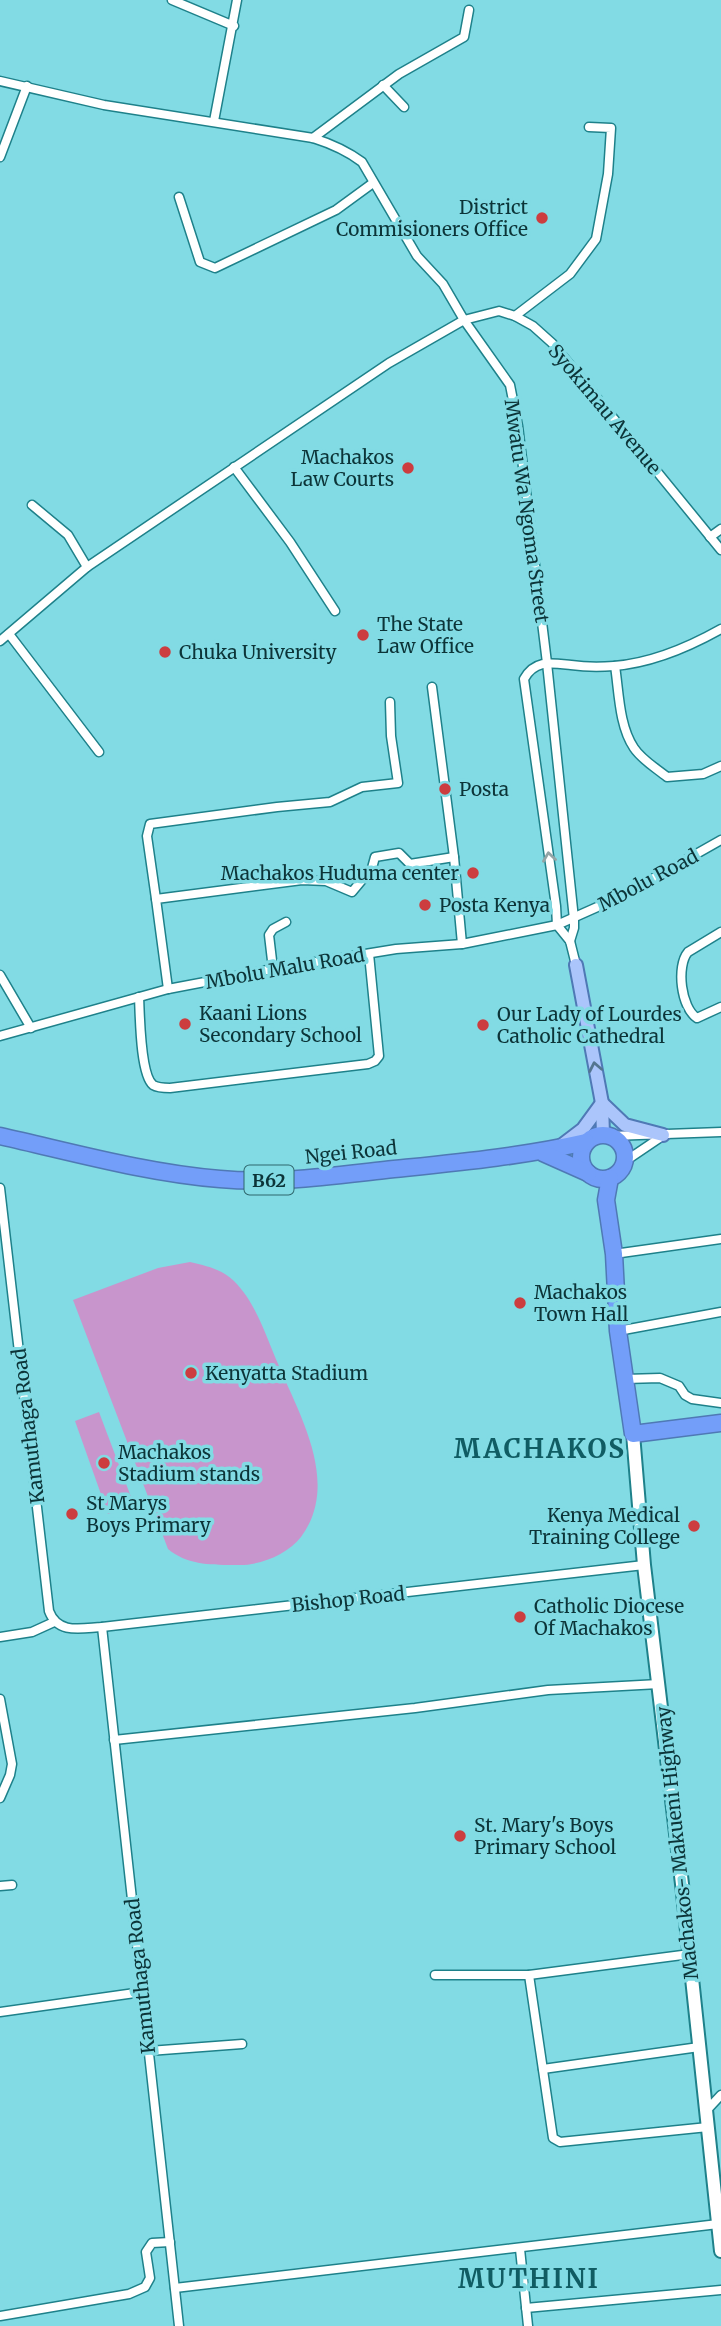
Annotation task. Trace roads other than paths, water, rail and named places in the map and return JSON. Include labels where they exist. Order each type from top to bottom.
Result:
[{"type":"highway","name":"B62","points":[[549,1151],[586,1142],[597,1135],[608,1136]]},
{"type":"highway","name":"Ngei Road","points":[[0,1136],[186,1175],[222,1179],[301,1179],[549,1151]]},
{"type":"highway","points":[[549,1151],[597,1176],[616,1174],[624,1162],[623,1147],[608,1136]]},
{"type":"highway","points":[[586,1142],[580,1154],[581,1161],[597,1176],[606,1200],[614,1254],[618,1331],[633,1434],[721,1423]]},
{"type":"main road","points":[[576,965],[608,1136]]},
{"type":"main road","points":[[601,1103],[625,1125],[663,1135]]},
{"type":"main road","points":[[549,1151],[583,1129],[601,1103]]},
{"type":"main road","name":"Machakos- Makueni Highway","points":[[633,1434],[644,1565],[690,1954],[721,2251]]},
{"type":"street","points":[[172,0],[233,26]]},
{"type":"street","points":[[214,121],[237,0]]},
{"type":"street","points":[[313,138],[399,74],[464,37],[469,10]]},
{"type":"street","name":"Mwatu Wa Ngoma Street","points":[[0,81],[104,105],[313,138],[336,145],[362,162],[417,256],[443,284],[464,320],[510,385],[518,426],[547,663],[574,919],[570,942]]},
{"type":"street","points":[[383,85],[404,107]]},
{"type":"street","points":[[0,157],[27,86]]},
{"type":"street","points":[[0,641],[87,567],[389,363],[464,320],[499,311],[516,316],[570,274],[596,239],[608,174],[611,128],[589,127]]},
{"type":"street","points":[[179,197],[200,262],[215,268],[336,210],[373,183]]},
{"type":"street","name":"Syokimau Avenue","points":[[516,316],[533,326],[552,343],[721,550]]},
{"type":"street","points":[[234,467],[290,542],[335,611]]},
{"type":"street","points":[[32,505],[68,535],[87,567]]},
{"type":"street","points":[[710,537],[721,529]]},
{"type":"street","points":[[576,965],[570,942],[557,925],[524,678],[535,665],[547,663],[615,666],[689,647],[721,629]]},
{"type":"street","points":[[9,634],[99,752]]},
{"type":"street","points":[[615,666],[625,727],[639,754],[667,777],[704,774],[721,767]]},
{"type":"street","points":[[432,687],[454,857],[462,944]]},
{"type":"street","points":[[168,989],[147,836],[150,824],[330,802],[362,787],[398,783],[391,736],[390,702]]},
{"type":"street","name":"Mbolu Road","points":[[574,919],[622,896],[721,840]]},
{"type":"street","points":[[156,899],[302,880],[326,881],[352,892],[372,868],[375,857],[399,853],[410,864],[454,857]]},
{"type":"street","name":"Mbolu Malu Road","points":[[0,1036],[168,989],[396,949],[462,944],[557,925],[574,919]]},
{"type":"street","points":[[273,969],[269,935],[273,929],[286,922]]},
{"type":"street","points":[[721,932],[688,952],[681,970],[682,987],[692,1015],[697,1017],[721,1007]]},
{"type":"street","points":[[139,996],[147,1073],[159,1088],[368,1064],[379,1056],[369,954]]},
{"type":"street","points":[[0,975],[31,1028]]},
{"type":"street","points":[[624,1162],[663,1135]]},
{"type":"street","points":[[608,1136],[720,1135]]},
{"type":"street","name":"Kamuthaga Road","points":[[0,1188],[4,1245],[50,1611],[54,1622]]},
{"type":"street","points":[[614,1254],[721,1239]]},
{"type":"street","points":[[618,1331],[721,1312]]},
{"type":"street","points":[[625,1379],[660,1378],[679,1386],[685,1395],[692,1399],[721,1404]]},
{"type":"street","name":"Bishop Road","points":[[54,1622],[68,1629],[102,1627],[644,1565]]},
{"type":"street","points":[[0,1637],[32,1632],[54,1622]]},
{"type":"street","name":"Kamuthaga Road","points":[[102,1627],[179,2326]]},
{"type":"street","points":[[114,1740],[415,1708],[548,1690],[659,1684]]},
{"type":"street","points":[[0,1699],[12,1764],[0,1798]]},
{"type":"street","points":[[0,1886],[12,1885]]},
{"type":"street","points":[[435,1975],[529,1975],[690,1954]]},
{"type":"street","points":[[529,1975],[551,2134],[557,2141],[708,2127]]},
{"type":"street","points":[[0,2012],[142,1992]]},
{"type":"street","points":[[149,2051],[242,2044]]},
{"type":"street","points":[[543,2070],[699,2047]]},
{"type":"street","points":[[706,2111],[721,2095]]},
{"type":"street","points":[[175,2288],[718,2224]]},
{"type":"street","points":[[0,2316],[130,2294],[145,2287],[150,2278],[145,2252],[152,2243],[170,2242]]},
{"type":"street","points":[[520,2249],[528,2326]]},
{"type":"street","points":[[526,2308],[721,2290]]},
{"type":"place","name":"District Commisioners Office","points":[[542,218]]},
{"type":"place","name":"Machakos Law Courts","points":[[408,468]]},
{"type":"place","name":"The State Law Office","points":[[363,635]]},
{"type":"place","name":"Chuka University","points":[[165,652]]},
{"type":"place","name":"Posta","points":[[445,789]]},
{"type":"place","name":"Machakos Huduma center","points":[[473,873]]},
{"type":"place","name":"Posta Kenya","points":[[425,905]]},
{"type":"place","name":"Kaani Lions Secondary School","points":[[185,1024]]},
{"type":"place","name":"Our Lady of Lourdes Catholic Cathedral","points":[[483,1025]]},
{"type":"place","name":"Machakos Town Hall","points":[[520,1303]]},
{"type":"place","name":"Kenyatta Stadium","points":[[191,1373]]},
{"type":"place","name":"Machakos Stadium stands","points":[[104,1463]]},
{"type":"place","name":"St Marys Boys Primary","points":[[72,1514]]},
{"type":"place","name":"Kenya Medical Training College","points":[[694,1526]]},
{"type":"place","name":"Catholic Diocese Of Machakos","points":[[520,1617]]},
{"type":"place","name":"St. Mary's Boys Primary School","points":[[460,1836]]},
{"type":"district","name":"MACHAKOS","points":[[540,1448]]},
{"type":"district","name":"MUTHINI","points":[[529,2278]]}]
